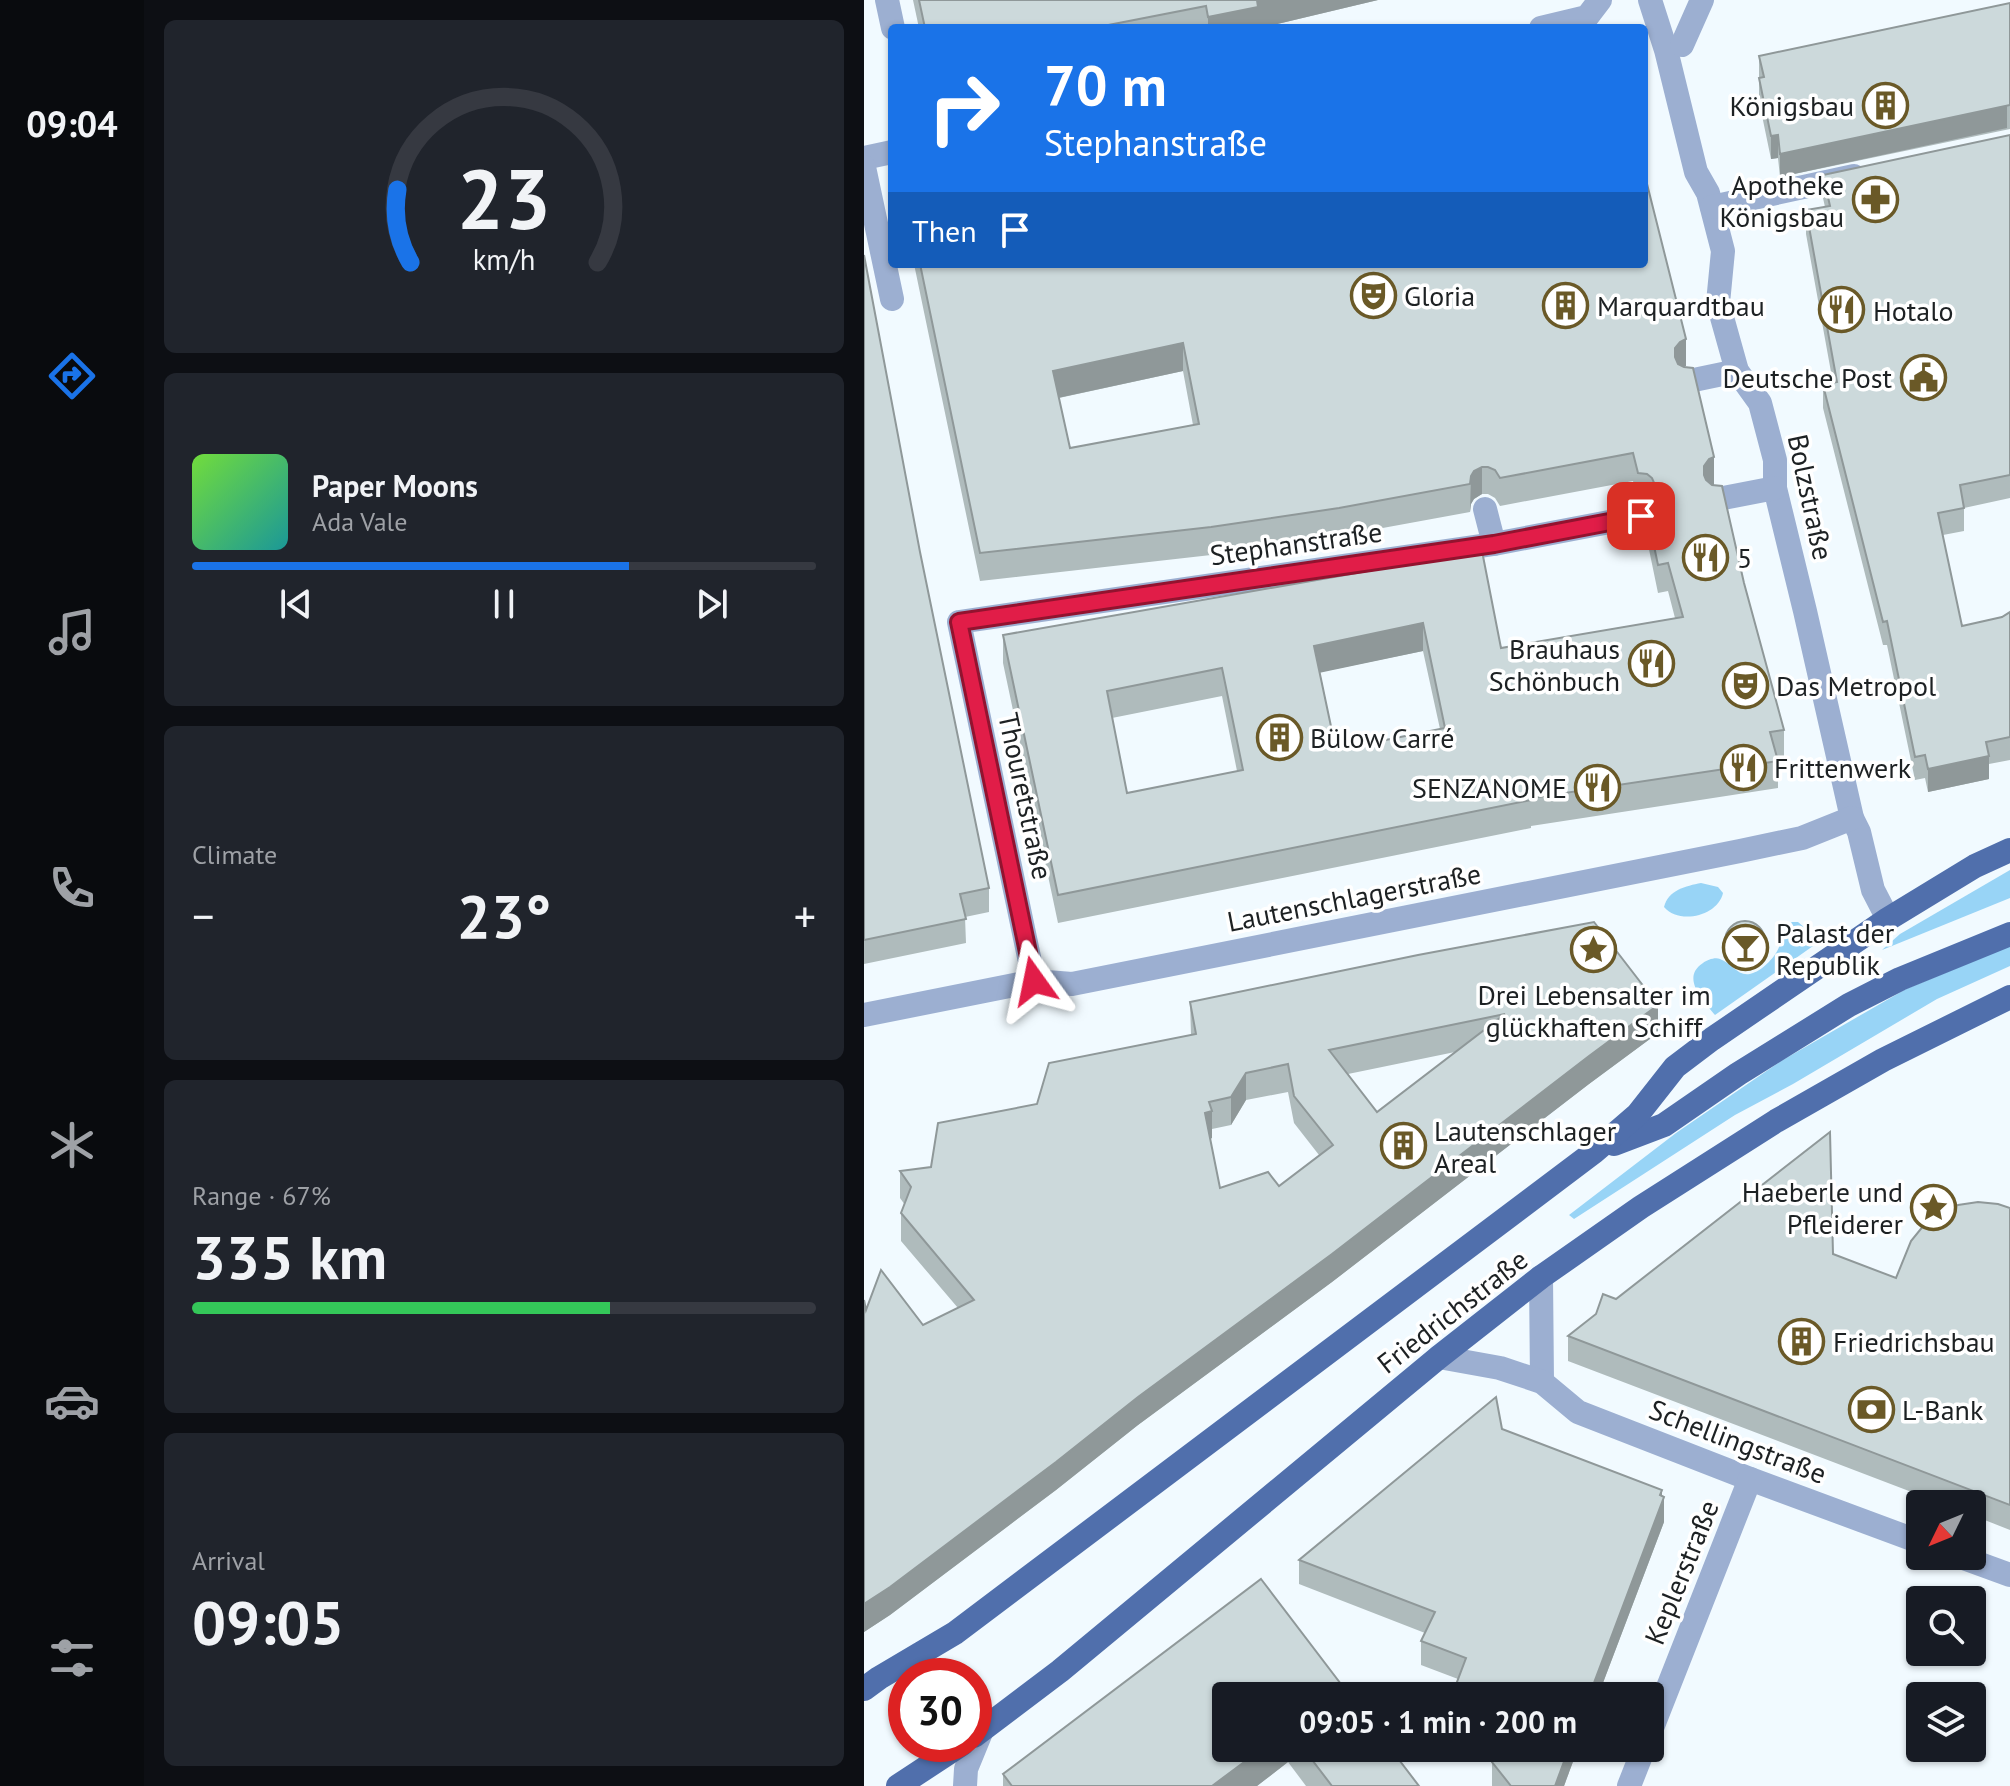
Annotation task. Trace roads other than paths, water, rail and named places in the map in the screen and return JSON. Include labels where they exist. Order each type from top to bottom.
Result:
[{"type":"main road","name":"Friedrichstraße","points":[[869,1681],[955,1633],[1594,1152],[1638,1114],[1675,1067],[1782,989],[1888,919],[1975,866],[2010,850]]},
{"type":"main road","name":"Friedrichstraße","points":[[1594,1152],[1664,1125],[1738,1074],[1849,1005],[1900,979],[2010,934]]},
{"type":"main road","name":"Friedrichstraße","points":[[992,1723],[1060,1671],[1439,1357],[1541,1277],[1641,1207],[1776,1121],[1883,1060],[2010,997]]},
{"type":"main road","name":"Friedrichstraße","points":[[898,1786],[935,1762]]},
{"type":"street","points":[[887,0],[892,24]]},
{"type":"street","name":"Bolzstraße","points":[[1650,0],[1666,50],[1696,172],[1708,193],[1723,251],[1718,303],[1737,371],[1760,403],[1775,460],[1775,488],[1852,818],[1859,832],[1873,890],[1888,919]]},
{"type":"street","points":[[1682,45],[1702,0]]},
{"type":"street","points":[[1559,24],[1598,15]]},
{"type":"street","points":[[864,158],[888,153]]},
{"type":"street","points":[[864,167],[892,299]]},
{"type":"street","points":[[1712,207],[1874,172]]},
{"type":"street","points":[[1689,381],[1737,371]]},
{"type":"street","points":[[1718,499],[1775,488]]},
{"type":"street","points":[[1485,509],[1494,544]]},
{"type":"street","name":"Stephanstraße","points":[[959,622],[1494,544],[1641,516]]},
{"type":"street","name":"Thouretstraße","points":[[959,622],[1034,981]]},
{"type":"street","name":"Lautenschlagerstraße","points":[[864,1015],[1034,981],[1072,984],[1604,878],[1802,838],[1852,818]]},
{"type":"street","points":[[1541,1277],[1542,1382]]},
{"type":"street","name":"Schellingstraße","points":[[1439,1357],[1500,1368],[1542,1382],[1578,1412],[1906,1537]]},
{"type":"street","name":"Keplerstraße","points":[[1664,1697],[1750,1479]]},
{"type":"street","points":[[1986,1566],[2010,1575]]},
{"type":"street","points":[[965,1786],[968,1762]]},
{"type":"street","points":[[1629,1786],[1638,1762]]},
{"type":"place","name":"Königsbau","points":[[1885,105]]},
{"type":"place","name":"Apotheke Königsbau","points":[[1875,200]]},
{"type":"place","name":"Gloria","points":[[1373,295]]},
{"type":"place","name":"Marquardtbau","points":[[1566,305]]},
{"type":"place","name":"Hotalo","points":[[1842,310]]},
{"type":"place","name":"Deutsche Post","points":[[1923,377]]},
{"type":"place","name":"5","points":[[1706,557]]},
{"type":"place","name":"Brauhaus Schönbuch","points":[[1651,664]]},
{"type":"place","name":"Das Metropol","points":[[1745,685]]},
{"type":"place","name":"Bülow Carré","points":[[1279,737]]},
{"type":"place","name":"Frittenwerk","points":[[1743,767]]},
{"type":"place","name":"SENZANOME","points":[[1598,787]]},
{"type":"place","name":"Palast der Republik","points":[[1745,948]]},
{"type":"place","name":"Drei Lebensalter im glückhaften Schiff","points":[[1594,950]]},
{"type":"place","name":"Lautenschlager Areal","points":[[1403,1146]]},
{"type":"place","name":"Haeberle und Pfleiderer","points":[[1934,1207]]},
{"type":"place","name":"Friedrichsbau","points":[[1802,1341]]},
{"type":"place","name":"L-Bank","points":[[1871,1409]]}]
